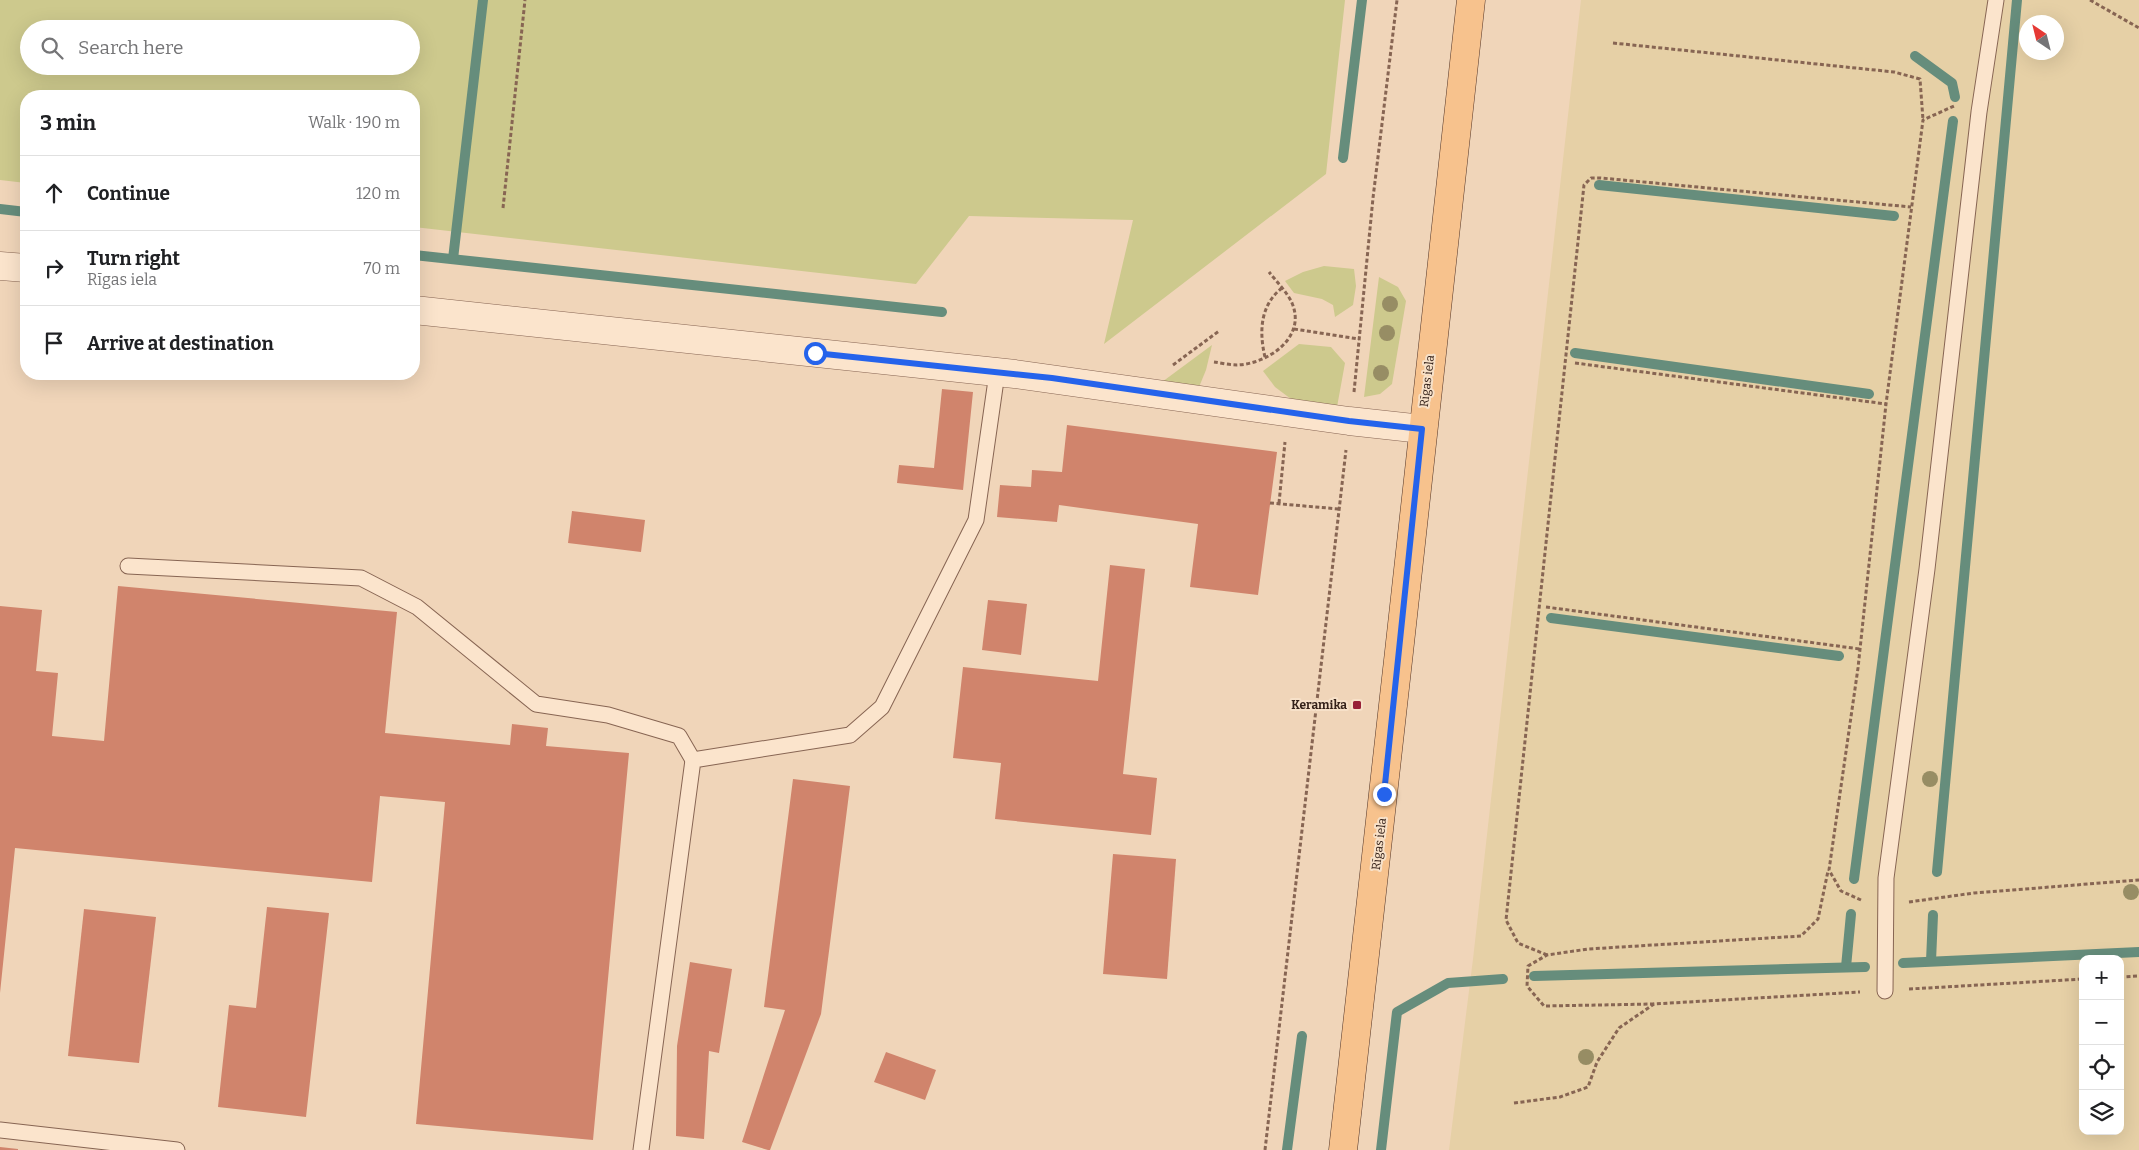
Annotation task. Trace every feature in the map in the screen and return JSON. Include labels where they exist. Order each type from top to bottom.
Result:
[{"type":"main road","name":"Rīgas iela","points":[[1343,1150],[1384,794],[1422,429],[1470,0]]},
{"type":"street","points":[[0,266],[20,268]]},
{"type":"street","points":[[420,311],[997,372],[1349,421],[1422,429]]},
{"type":"lane","points":[[1886,991],[1886,878],[1927,569],[1982,93],[1996,0]]},
{"type":"lane","points":[[692,760],[850,735],[882,707],[976,520],[997,372]]},
{"type":"lane","points":[[128,566],[361,578],[417,607],[536,704],[608,715],[679,736],[692,760],[641,1150]]},
{"type":"lane","points":[[0,1130],[177,1150]]},
{"type":"path","points":[[503,208],[525,0]]},
{"type":"path","points":[[1265,1150],[1397,0]]},
{"type":"path","points":[[2090,0],[2139,28]]},
{"type":"path","points":[[1613,43],[1894,72],[1920,78],[1923,120],[1886,404],[1860,649],[1828,870],[1818,919],[1801,936],[1588,949],[1547,954],[1528,966],[1527,986],[1544,1006],[1654,1004],[2079,979]]},
{"type":"path","points":[[1923,120],[1982,93]]},
{"type":"path","points":[[1547,954],[1518,943],[1506,920],[1584,185],[1591,178],[1601,178],[1911,207]]},
{"type":"path","points":[[1214,362],[1237,365],[1265,357],[1286,343],[1294,329],[1295,316],[1292,303],[1269,272]]},
{"type":"path","points":[[1265,357],[1261,340],[1263,318],[1273,295],[1282,288]]},
{"type":"path","points":[[1294,329],[1359,339]]},
{"type":"path","points":[[1151,392],[1153,380],[1218,331]]},
{"type":"path","points":[[1575,363],[1886,404]]},
{"type":"path","points":[[1279,504],[1287,412]]},
{"type":"path","points":[[1270,503],[1340,509]]},
{"type":"path","points":[[1546,606],[1860,649]]},
{"type":"path","points":[[1828,870],[1842,891],[1866,902],[1885,905],[1974,893],[2139,880]]},
{"type":"path","points":[[2124,977],[2139,976]]},
{"type":"path","points":[[1514,1103],[1560,1097],[1588,1087],[1597,1062],[1619,1028],[1654,1004]]},
{"type":"shaded area","points":[[0,0],[1345,0],[1326,174],[1104,344],[1133,220],[969,216],[916,284],[420,228],[420,90],[20,90],[20,182],[0,180]]},
{"type":"shaded area","points":[[1581,0],[2139,0],[2139,1150],[1449,1150],[1473,959]]},
{"type":"shaded area","points":[[1324,266],[1354,269],[1356,286],[1353,305],[1335,317],[1333,305],[1322,299],[1294,293],[1285,281],[1303,272]]},
{"type":"shaded area","points":[[1379,277],[1398,287],[1406,301],[1392,384],[1380,394],[1364,397]]},
{"type":"shaded area","points":[[1299,344],[1331,347],[1345,363],[1337,407],[1291,399],[1275,387],[1263,371]]},
{"type":"shaded area","points":[[1212,345],[1206,370],[1199,387],[1162,382]]},
{"type":"building","points":[[942,389],[973,392],[963,490],[897,483],[899,465],[934,468]]},
{"type":"building","points":[[1067,425],[1277,452],[1258,595],[1190,587],[1198,524],[1059,505],[1057,522],[997,517],[1000,485],[1031,487],[1032,470],[1062,472]]},
{"type":"building","points":[[572,511],[645,520],[641,552],[568,543]]},
{"type":"building","points":[[1110,565],[1145,569],[1123,774],[1157,778],[1151,835],[995,819],[1001,763],[953,758],[963,667],[1098,681]]},
{"type":"building","points":[[118,586],[397,612],[385,733],[510,745],[512,724],[548,728],[546,746],[629,753],[593,1140],[416,1124],[445,802],[380,796],[372,882],[15,848],[0,993],[0,606],[42,610],[36,671],[58,673],[52,736],[104,741]]},
{"type":"building","points":[[988,600],[1027,604],[1021,655],[982,650]]},
{"type":"building","points":[[793,779],[850,786],[821,1014],[770,1150],[768,1150],[742,1142],[785,1010],[764,1007]]},
{"type":"building","points":[[1113,854],[1176,859],[1167,979],[1103,974]]},
{"type":"building","points":[[267,907],[329,913],[306,1117],[218,1107],[229,1005],[256,1008]]},
{"type":"building","points":[[84,909],[156,917],[139,1063],[68,1056]]},
{"type":"building","points":[[690,962],[732,969],[719,1053],[709,1051],[704,1139],[676,1136],[677,1046]]},
{"type":"building","points":[[886,1052],[936,1070],[925,1100],[874,1082]]},
{"type":"building","points":[[0,1147],[18,1149],[18,1150],[0,1150]]},
{"type":"waterway","points":[[453,259],[483,0]]},
{"type":"waterway","points":[[1343,158],[1362,0]]},
{"type":"waterway","points":[[1937,872],[2017,0]]},
{"type":"waterway","points":[[1915,56],[1952,83],[1955,97]]},
{"type":"waterway","points":[[1854,879],[1953,121]]},
{"type":"waterway","points":[[1599,185],[1894,216]]},
{"type":"waterway","points":[[0,209],[20,211]]},
{"type":"waterway","points":[[420,256],[942,312]]},
{"type":"waterway","points":[[1575,353],[1869,394]]},
{"type":"waterway","points":[[1551,618],[1839,656]]},
{"type":"waterway","points":[[1846,967],[1851,914]]},
{"type":"waterway","points":[[1931,961],[1933,915]]},
{"type":"waterway","points":[[1903,963],[2139,952]]},
{"type":"waterway","points":[[1534,976],[1865,967]]},
{"type":"waterway","points":[[1381,1150],[1397,1012],[1448,983],[1503,979]]},
{"type":"waterway","points":[[1287,1150],[1302,1036]]},
{"type":"place","name":"Keramika","points":[[1357,705]]},
{"type":"route","points":[[815,353],[1052,378],[1349,421],[1422,429],[1384,794]]}]
